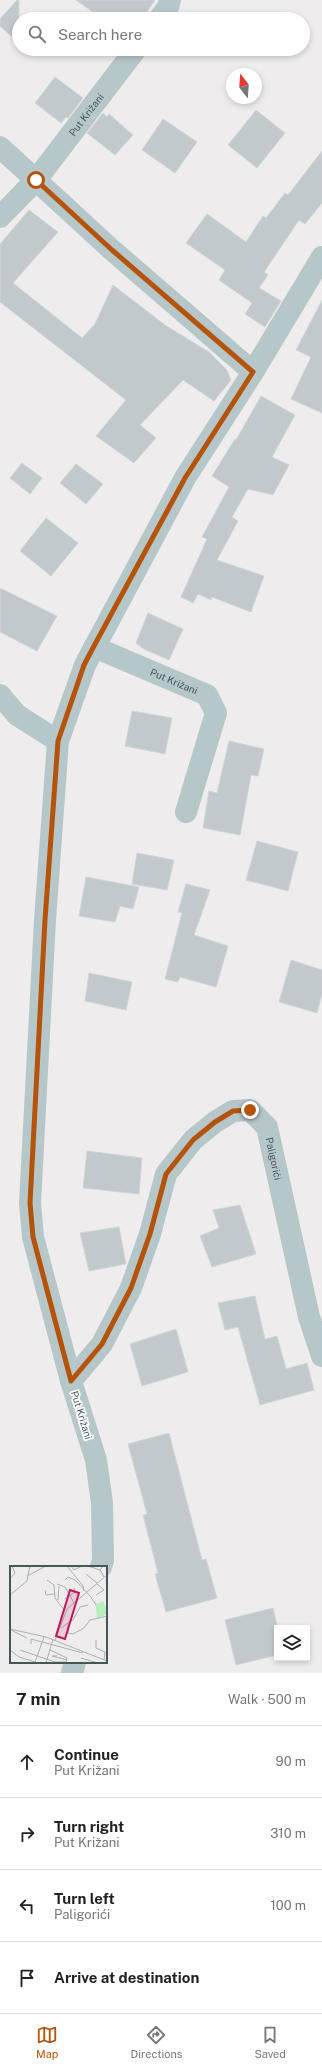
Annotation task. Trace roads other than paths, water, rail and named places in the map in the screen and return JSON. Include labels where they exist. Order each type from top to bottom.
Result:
[{"type":"street","points":[[164,12],[168,7],[170,0]]},
{"type":"street","name":"Put Križani","points":[[0,217],[36,180],[131,56]]},
{"type":"street","points":[[0,147],[112,250],[253,372]]},
{"type":"street","name":"Put Križani","points":[[101,1566],[103,1560],[102,1502],[96,1460],[71,1381],[33,1237],[30,1203],[45,920],[58,741],[84,665],[185,478],[253,372],[322,257]]},
{"type":"street","name":"Put Križani","points":[[94,646],[207,695],[216,713],[186,812]]},
{"type":"street","points":[[0,695],[17,715],[58,741]]},
{"type":"street","name":"Paligorići","points":[[71,1381],[102,1344],[131,1288],[150,1234],[166,1174],[193,1140],[215,1122],[233,1111],[250,1110],[266,1127],[309,1317],[322,1356]]},
{"type":"street","points":[[72,1673],[75,1663]]}]
